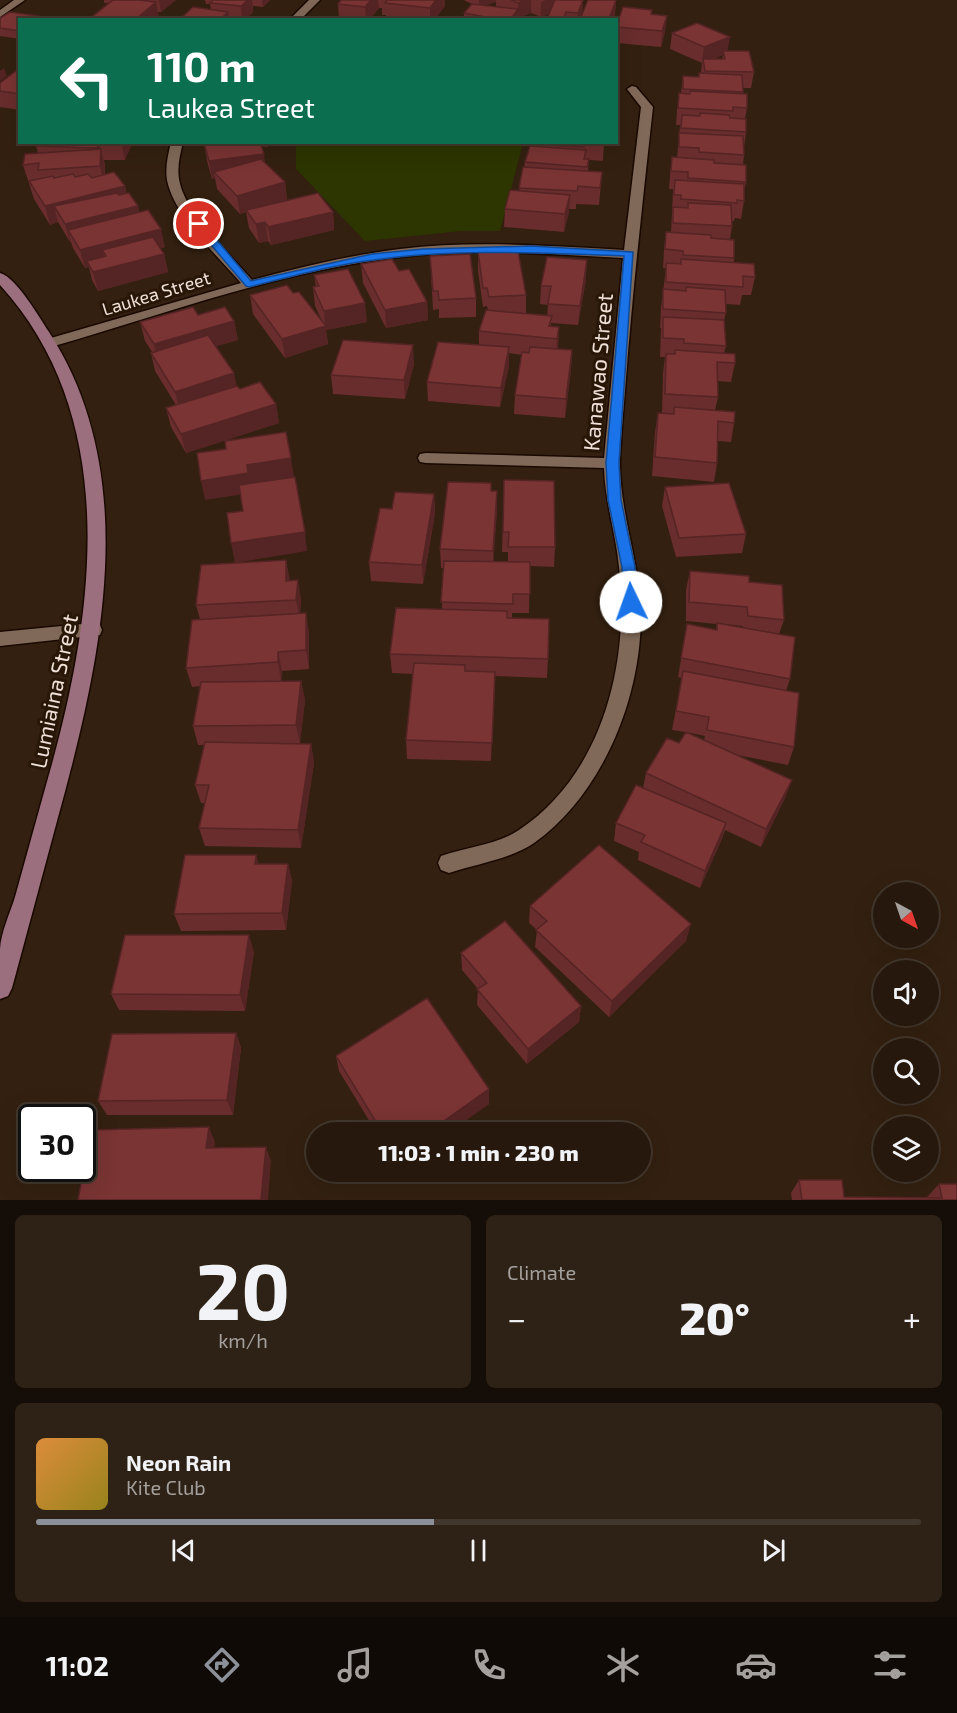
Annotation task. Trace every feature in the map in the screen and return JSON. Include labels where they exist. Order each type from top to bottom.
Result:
[{"type":"street","points":[[0,14],[20,0]]},
{"type":"street","points":[[296,18],[315,0]]},
{"type":"street","name":"Kanawao Street","points":[[449,863],[525,838],[566,804],[600,750],[619,701],[628,661],[632,619],[628,567],[615,500],[612,463],[629,254],[647,107],[632,89]]},
{"type":"street","points":[[176,144],[171,166],[174,186],[184,206],[249,284]]},
{"type":"street","name":"Laukea Street","points":[[49,343],[249,284],[372,257],[423,252],[531,249],[629,254]]},
{"type":"street","name":"Lumiaina Street","points":[[0,276],[10,286],[49,343],[77,400],[89,454],[97,520],[97,572],[93,630],[75,720],[0,988]]},
{"type":"street","points":[[426,458],[612,463]]},
{"type":"street","points":[[0,639],[93,630]]},
{"type":"green space","points":[[296,144],[523,144],[500,231],[461,231],[365,241],[296,169]]},
{"type":"building","points":[[113,0],[156,2],[137,18],[90,18]]},
{"type":"building","points":[[213,0],[248,0],[241,6],[210,3]]},
{"type":"building","points":[[341,0],[371,0],[365,7],[338,4]]},
{"type":"building","points":[[387,0],[436,0],[430,8],[385,3]]},
{"type":"building","points":[[555,0],[583,0],[578,13],[566,12],[564,18],[547,18]]},
{"type":"building","points":[[588,0],[616,0],[609,18],[581,17]]},
{"type":"building","points":[[472,4],[518,9],[511,18],[491,18],[464,13]]},
{"type":"building","points":[[193,7],[228,12],[221,18],[181,18]]},
{"type":"building","points":[[623,7],[652,10],[651,14],[667,16],[662,31],[618,27]]},
{"type":"building","points":[[10,12],[52,18],[18,18],[18,31],[0,28],[0,18]]},
{"type":"building","points":[[697,23],[730,37],[704,47],[672,33]]},
{"type":"building","points":[[723,51],[749,51],[754,72],[705,71],[703,59],[725,59]]},
{"type":"building","points":[[18,70],[18,94],[0,91],[0,83]]},
{"type":"building","points":[[699,73],[742,75],[743,92],[683,89],[683,76],[699,77]]},
{"type":"building","points":[[690,91],[747,94],[747,108],[733,107],[733,111],[678,108],[679,93],[690,94]]},
{"type":"building","points":[[700,113],[746,119],[746,132],[681,128],[682,115],[700,116]]},
{"type":"building","points":[[679,133],[743,136],[744,155],[699,152],[699,148],[679,147]]},
{"type":"building","points":[[36,144],[99,144],[97,148],[36,146]]},
{"type":"building","points":[[204,144],[261,144],[264,154],[209,161]]},
{"type":"building","points":[[529,144],[584,144],[584,147]]},
{"type":"building","points":[[530,146],[586,150],[584,159],[589,159],[587,167],[525,162]]},
{"type":"building","points":[[101,149],[100,166],[38,170],[39,163],[23,165],[25,154]]},
{"type":"building","points":[[672,157],[746,165],[746,182],[688,178],[688,172],[671,171]]},
{"type":"building","points":[[261,159],[285,182],[237,196],[214,172]]},
{"type":"building","points":[[523,167],[602,172],[600,188],[578,186],[577,191],[519,188]]},
{"type":"building","points":[[114,172],[125,186],[45,206],[29,181],[73,174],[75,177],[88,174],[92,178]]},
{"type":"building","points":[[675,180],[744,184],[744,201],[737,200],[737,203],[681,199],[681,195],[674,195]]},
{"type":"building","points":[[510,190],[570,195],[565,214],[505,209]]},
{"type":"building","points":[[117,193],[119,195],[129,193],[138,206],[65,224],[54,206]]},
{"type":"building","points":[[318,193],[333,212],[268,227],[265,222],[256,224],[246,210]]},
{"type":"building","points":[[688,203],[731,205],[732,226],[673,223],[673,207],[688,208]]},
{"type":"building","points":[[148,210],[161,229],[80,250],[68,230]]},
{"type":"building","points":[[666,232],[711,235],[711,238],[734,240],[734,258],[683,255],[683,251],[665,249]]},
{"type":"building","points":[[153,237],[164,254],[93,272],[87,261],[106,256],[102,250]]},
{"type":"building","points":[[518,251],[526,295],[489,297],[487,288],[483,288],[478,252]]},
{"type":"building","points":[[470,254],[476,298],[439,300],[438,291],[433,291],[430,256]]},
{"type":"building","points":[[547,257],[587,260],[580,306],[548,304],[551,286],[541,286]]},
{"type":"building","points":[[392,259],[399,271],[409,269],[427,302],[385,310],[361,264]]},
{"type":"building","points":[[681,259],[754,264],[755,277],[743,276],[743,287],[666,282],[666,263],[681,264]]},
{"type":"building","points":[[348,269],[365,303],[324,311],[313,287],[319,286],[314,275]]},
{"type":"building","points":[[287,285],[293,293],[299,292],[326,326],[282,339],[250,295]]},
{"type":"building","points":[[686,287],[725,290],[726,313],[663,309],[663,289],[686,291]]},
{"type":"building","points":[[193,307],[198,315],[225,307],[234,321],[154,344],[140,322]]},
{"type":"building","points":[[486,310],[552,316],[549,326],[559,327],[557,339],[479,331]]},
{"type":"building","points":[[663,317],[724,320],[726,346],[684,343],[684,339],[663,338]]},
{"type":"building","points":[[208,335],[234,373],[175,392],[151,353]]},
{"type":"building","points":[[343,340],[413,345],[404,380],[331,375]]},
{"type":"building","points":[[438,342],[509,347],[501,388],[427,382]]},
{"type":"building","points":[[530,347],[572,350],[566,399],[515,395],[522,352],[529,353]]},
{"type":"building","points":[[675,350],[735,354],[735,363],[717,362],[718,397],[665,394],[666,354],[675,354]]},
{"type":"building","points":[[260,382],[276,404],[181,434],[166,408],[237,386],[240,389]]},
{"type":"building","points":[[674,407],[735,412],[734,423],[718,421],[717,463],[655,457],[658,413],[674,414]]},
{"type":"building","points":[[286,432],[291,458],[247,465],[248,473],[201,481],[197,453],[226,449],[225,441]]},
{"type":"building","points":[[295,477],[305,532],[231,543],[227,513],[243,511],[239,485]]},
{"type":"building","points":[[504,480],[554,481],[555,547],[508,547],[509,532],[503,532]]},
{"type":"building","points":[[448,482],[491,483],[491,491],[497,491],[493,551],[440,549]]},
{"type":"building","points":[[729,483],[746,534],[679,538],[665,487]]},
{"type":"building","points":[[395,492],[434,494],[422,565],[369,562],[380,508],[392,509]]},
{"type":"building","points":[[286,560],[286,581],[298,580],[296,600],[196,605],[201,565]]},
{"type":"building","points":[[444,561],[530,562],[530,594],[513,594],[513,604],[441,602]]},
{"type":"building","points":[[690,571],[749,576],[749,582],[782,585],[784,620],[748,616],[747,607],[689,602]]},
{"type":"building","points":[[396,608],[507,611],[507,618],[549,619],[548,659],[390,654]]},
{"type":"building","points":[[306,613],[306,650],[278,652],[278,662],[186,668],[192,620]]},
{"type":"building","points":[[717,623],[795,637],[790,679],[681,658],[687,624],[717,630]]},
{"type":"building","points":[[414,663],[465,665],[465,671],[495,672],[492,743],[406,740]]},
{"type":"building","points":[[683,671],[799,693],[794,747],[707,730],[709,717],[676,711]]},
{"type":"building","points":[[301,681],[296,725],[193,726],[201,682]]},
{"type":"building","points":[[686,732],[792,780],[766,829],[646,773],[667,738],[679,743]]},
{"type":"building","points":[[205,742],[311,744],[298,830],[199,828],[209,785],[195,785]]},
{"type":"building","points":[[636,785],[726,823],[705,871],[641,842],[645,835],[616,823]]},
{"type":"building","points":[[599,845],[691,924],[612,1001],[536,930],[547,921],[530,906]]},
{"type":"building","points":[[185,855],[256,855],[255,864],[288,864],[282,913],[174,914]]},
{"type":"building","points":[[505,921],[581,1006],[528,1049],[477,989],[487,983],[461,953]]},
{"type":"building","points":[[125,935],[249,935],[240,995],[111,994]]},
{"type":"building","points":[[427,998],[489,1089],[442,1122],[376,1122],[336,1056]]},
{"type":"building","points":[[236,1033],[227,1100],[98,1101],[112,1034]]},
{"type":"building","points":[[209,1127],[206,1148],[266,1147],[261,1200],[78,1200],[81,1182],[96,1182],[96,1130]]},
{"type":"building","points":[[799,1180],[842,1180],[844,1197],[942,1198],[939,1184],[957,1184],[957,1200],[802,1200]]},
{"type":"route","points":[[199,224],[249,284],[372,257],[423,252],[531,249],[629,254],[612,463],[615,500],[628,567],[631,602]]}]
